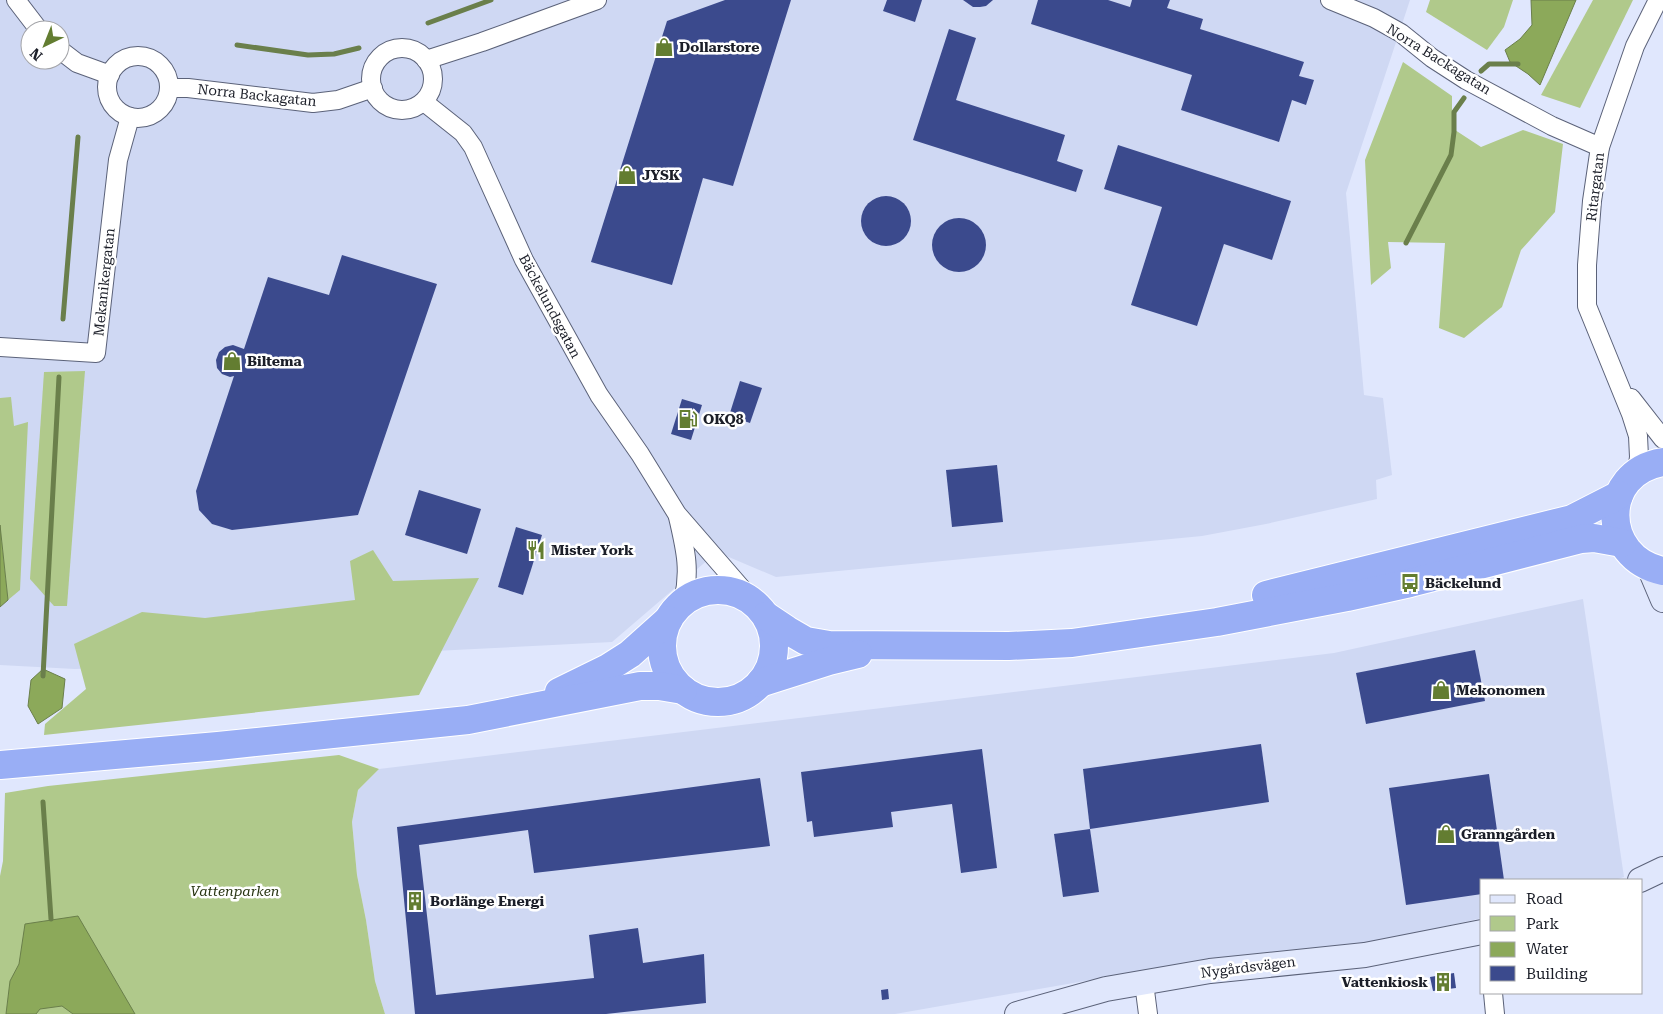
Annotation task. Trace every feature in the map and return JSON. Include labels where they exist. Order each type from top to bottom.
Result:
[{"type":"highway","points":[[1656,569],[1638,561],[1622,543],[1615,517],[1619,495],[1628,481],[1637,472],[1648,466],[1663,462]]},
{"type":"highway","points":[[1072,643],[1572,519],[1619,495]]},
{"type":"highway","points":[[521,709],[608,668],[630,654],[697,593],[712,590],[728,590],[743,596],[787,630],[806,641],[829,645],[1009,646],[1072,643],[1217,622],[1347,596],[1410,583],[1582,539],[1594,538],[1622,543]]},
{"type":"highway","points":[[676,611],[662,638],[663,658],[667,670],[683,690],[702,700],[723,702],[743,696],[760,683],[772,663],[774,639],[771,627],[761,610]]},
{"type":"highway","points":[[760,683],[829,661],[886,646]]},
{"type":"highway","points":[[0,765],[218,746],[468,720],[640,686],[660,686],[683,690]]},
{"type":"street","points":[[16,0],[31,20]]},
{"type":"street","points":[[426,60],[482,42],[597,0]]},
{"type":"street","name":"Norra Backagatan","points":[[1330,0],[1374,18],[1400,33],[1432,58],[1466,80],[1552,126],[1600,147]]},
{"type":"street","name":"Ritargatan","points":[[1637,472],[1639,457],[1638,436],[1587,306],[1587,265],[1592,201],[1600,147],[1635,46],[1658,0]]},
{"type":"street","points":[[403,48],[420,54],[426,60],[434,77],[430,95],[424,102],[415,108],[405,111],[395,110],[377,98],[371,79],[373,69],[385,53],[403,48]]},
{"type":"street","points":[[144,57],[154,61],[162,68],[167,77],[169,88],[168,97],[157,112],[148,117],[139,118],[120,113],[108,96],[107,86],[115,66],[124,60],[144,57]]},
{"type":"street","points":[[70,58],[76,63],[110,75]]},
{"type":"street","name":"Norra Backagatan","points":[[169,88],[198,89],[313,102],[338,100],[373,88]]},
{"type":"street","name":"Bäckelundsgatan","points":[[424,102],[463,133],[473,147],[524,260],[586,374],[678,514],[761,610]]},
{"type":"street","name":"Mekanikergatan","points":[[0,347],[96,353],[118,160],[130,117]]},
{"type":"street","name":"Ritargatan","points":[[1617,380],[1663,439]]},
{"type":"street","name":"Bäckelundsgatan","points":[[676,611],[687,586],[688,571],[687,554],[678,514]]},
{"type":"street","points":[[1656,569],[1663,600]]},
{"type":"street","points":[[1642,879],[1663,869]]},
{"type":"street","name":"Nygårdsvägen","points":[[1017,1014],[1106,989],[1210,971],[1365,954],[1480,932]]},
{"type":"street","points":[[1144,983],[1148,1014]]},
{"type":"street","points":[[1493,994],[1495,1014]]},
{"type":"shaded area","points":[[0,0],[1410,0],[1346,193],[1364,395],[1383,398],[1392,475],[1376,480],[1377,499],[1202,536],[776,577],[717,552],[612,642],[75,669],[0,665]]},
{"type":"shaded area","points":[[1583,599],[1624,877],[1618,879],[1480,879],[1480,918],[1376,942],[1125,974],[895,1014],[385,1014],[375,981],[357,875],[352,822],[358,790],[379,769],[1334,653]]},
{"type":"green space","points":[[1430,0],[1513,0],[1504,27],[1487,50],[1426,12]]},
{"type":"green space","points":[[1593,0],[1633,0],[1580,108],[1541,95]]},
{"type":"green space","points":[[1403,62],[1452,96],[1452,128],[1481,147],[1523,130],[1563,144],[1555,212],[1521,250],[1502,307],[1464,338],[1439,328],[1445,243],[1388,242],[1391,268],[1371,285],[1365,160]]},
{"type":"green space","points":[[85,371],[67,606],[54,606],[30,579],[44,372]]},
{"type":"green space","points":[[11,397],[14,426],[28,422],[20,590],[8,600],[0,525],[0,398]]},
{"type":"green space","points":[[373,550],[393,581],[479,578],[419,695],[44,735],[45,724],[86,689],[74,644],[142,612],[205,618],[355,600],[350,561]]},
{"type":"green space","name":"Vattenparken","points":[[339,755],[379,769],[358,790],[352,822],[357,875],[375,981],[385,1014],[0,1014],[0,876],[3,861],[5,793],[48,786]]},
{"type":"water","points":[[1531,0],[1576,0],[1540,85],[1510,62],[1505,50],[1520,39],[1532,25]]},
{"type":"water","points":[[0,525],[8,600],[0,607]]},
{"type":"water","points":[[43,669],[65,679],[62,708],[38,724],[28,706],[31,680]]},
{"type":"water","points":[[78,916],[135,1014],[73,1014],[62,1006],[40,1009],[36,1014],[6,1014],[10,981],[19,964],[25,924]]},
{"type":"building","points":[[725,0],[791,0],[733,186],[703,178],[672,285],[591,262],[667,21]]},
{"type":"building","points":[[887,0],[922,0],[915,22],[883,11]]},
{"type":"building","points":[[963,0],[993,0],[986,6],[973,7]]},
{"type":"building","points":[[1038,0],[1108,0],[1130,7],[1132,0],[1170,0],[1167,8],[1203,19],[1200,29],[1304,62],[1299,76],[1314,80],[1306,105],[1292,100],[1279,142],[1181,110],[1192,75],[1031,24]]},
{"type":"building","points":[[949,29],[976,38],[956,100],[1065,135],[1057,161],[1083,170],[1076,192],[913,140]]},
{"type":"building","points":[[1118,145],[1291,201],[1272,260],[1224,244],[1197,326],[1131,305],[1162,207],[1104,189]]},
{"type":"building","points":[[881,196],[891,196],[904,203],[911,216],[911,226],[904,239],[891,246],[881,246],[872,242],[865,235],[861,226],[861,216],[865,207],[872,200]]},
{"type":"building","points":[[954,218],[964,218],[974,222],[982,230],[986,245],[982,260],[974,268],[964,272],[954,272],[944,268],[936,260],[932,250],[932,240],[936,230],[944,222]]},
{"type":"building","points":[[342,255],[437,284],[358,515],[232,530],[212,524],[199,510],[196,491],[234,376],[230,377],[222,374],[217,368],[216,360],[219,352],[225,347],[233,345],[244,349],[268,277],[329,295]]},
{"type":"building","points":[[740,381],[762,388],[750,423],[729,416]]},
{"type":"building","points":[[682,399],[702,405],[691,440],[671,434]]},
{"type":"building","points":[[997,465],[1003,522],[952,527],[946,470]]},
{"type":"building","points":[[419,490],[481,509],[467,554],[405,535]]},
{"type":"building","points":[[516,527],[542,535],[523,595],[498,587]]},
{"type":"building","points":[[1475,650],[1485,701],[1366,724],[1356,673]]},
{"type":"building","points":[[1261,744],[1269,802],[1090,829],[1083,769]]},
{"type":"building","points":[[982,749],[997,868],[961,873],[952,804],[891,812],[893,827],[814,837],[812,821],[807,822],[801,772]]},
{"type":"building","name":"Granngården","points":[[1489,774],[1504,879],[1480,879],[1480,894],[1406,905],[1389,788]]},
{"type":"building","name":"Borlänge Energi","points":[[760,778],[770,846],[534,873],[528,830],[419,845],[436,995],[594,978],[589,935],[638,928],[643,963],[704,954],[706,1003],[606,1014],[415,1014],[397,827]]},
{"type":"building","points":[[1090,829],[1099,892],[1063,897],[1054,834]]},
{"type":"building","name":"Vattenkiosk","points":[[1454,973],[1456,988],[1433,991],[1430,977]]},
{"type":"building","points":[[888,989],[889,999],[882,1000],[881,990]]},
{"type":"waterway","points":[[428,23],[491,0]]},
{"type":"waterway","points":[[237,45],[308,55],[334,54],[359,48]]},
{"type":"waterway","points":[[1481,71],[1489,64],[1518,64]]},
{"type":"waterway","points":[[1406,243],[1451,155],[1454,112],[1464,98]]},
{"type":"waterway","points":[[63,319],[78,137]]},
{"type":"waterway","points":[[43,676],[59,377]]},
{"type":"waterway","points":[[43,802],[51,919]]},
{"type":"place","name":"Dollarstore","points":[[664,47]]},
{"type":"place","name":"JYSK","points":[[627,175]]},
{"type":"place","name":"Biltema","points":[[232,361]]},
{"type":"place","name":"OKQ8","points":[[688,419]]},
{"type":"place","name":"Mister York","points":[[536,550]]},
{"type":"place","name":"Bäckelund","points":[[1410,583]]},
{"type":"place","name":"Mekonomen","points":[[1441,690]]},
{"type":"place","name":"Granngården","points":[[1446,834]]},
{"type":"place","name":"Borlänge Energi","points":[[415,901]]},
{"type":"place","name":"Vattenkiosk","points":[[1443,982]]}]
